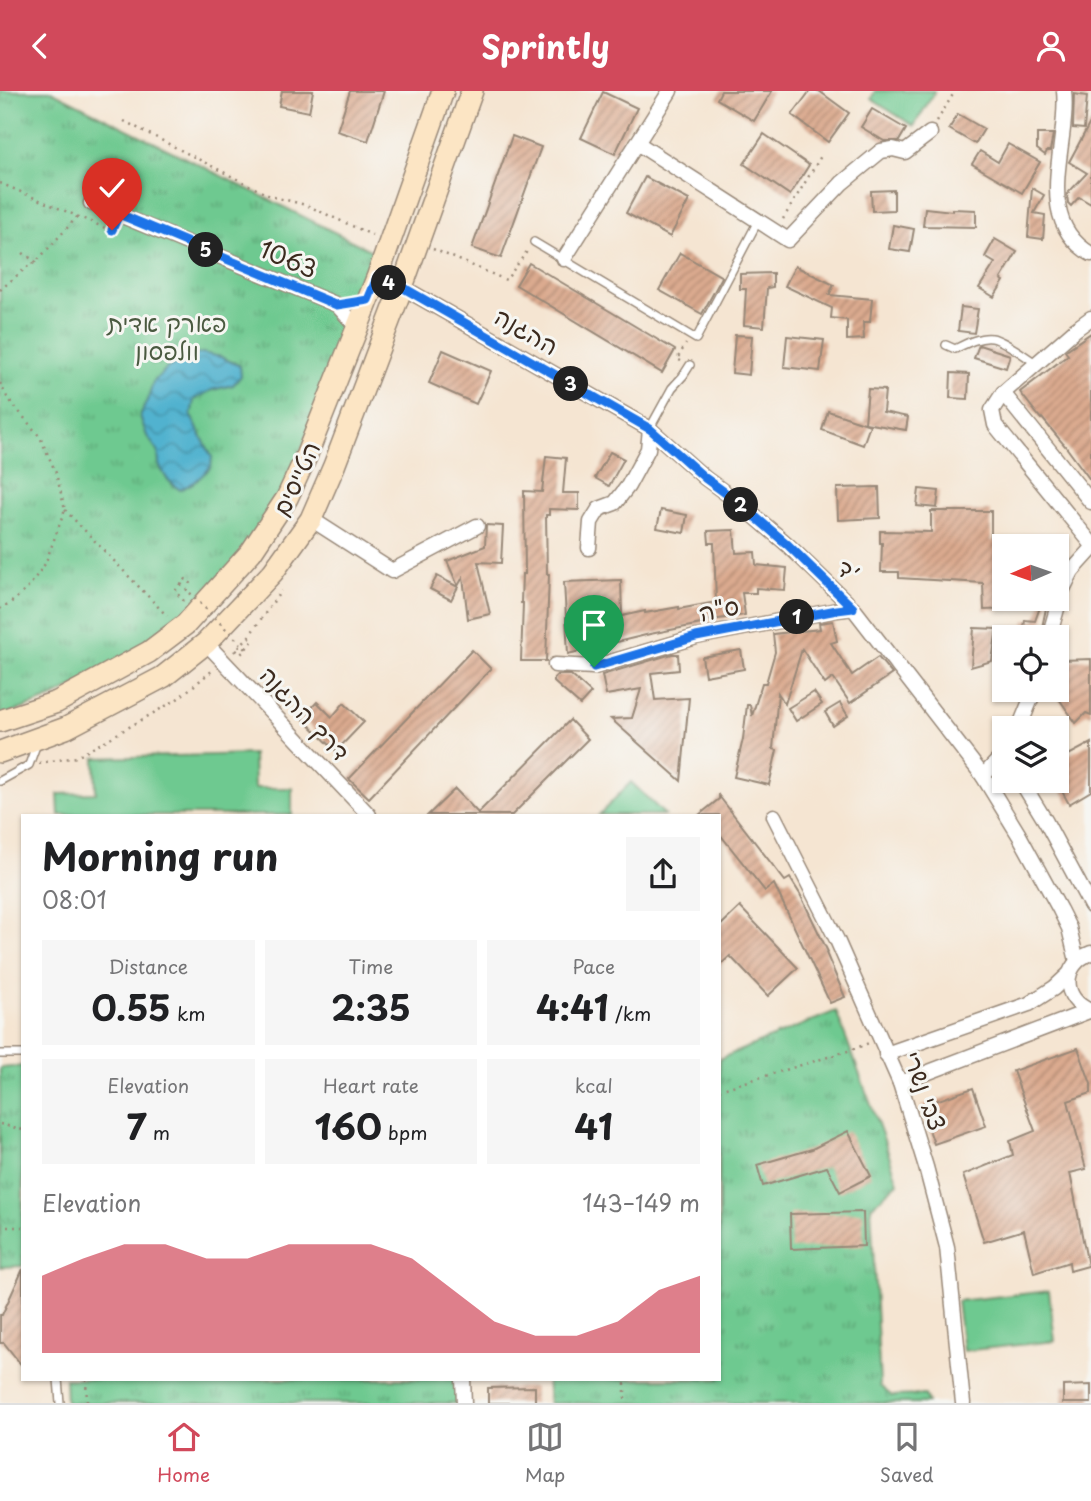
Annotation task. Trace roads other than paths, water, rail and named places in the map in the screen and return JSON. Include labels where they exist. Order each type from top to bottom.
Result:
[{"type":"main road","name":"הטייסים","points":[[0,721],[57,702],[149,652],[186,624],[251,552],[287,498],[305,460],[377,278],[443,91]]},
{"type":"main road","name":"הטייסים","points":[[0,752],[66,728],[163,677],[206,643],[273,572],[311,519],[402,287],[471,91]]},
{"type":"street","points":[[564,259],[670,91]]},
{"type":"street","points":[[1065,91],[1066,106],[1056,184],[1058,206],[1072,239],[1091,254]]},
{"type":"street","points":[[637,143],[781,236],[881,151],[893,149],[905,152],[930,133]]},
{"type":"street","name":"1063","points":[[91,203],[337,305],[357,327]]},
{"type":"street","name":"ההגנה","points":[[377,278],[402,287],[650,429]]},
{"type":"street","name":"1063","points":[[337,305],[368,300]]},
{"type":"street","points":[[1091,318],[1003,393],[992,410],[995,425],[1091,543]]},
{"type":"street","points":[[1003,393],[1091,502]]},
{"type":"street","points":[[589,548],[591,522],[598,509],[615,503],[628,486],[648,449],[650,429]]},
{"type":"street","name":"ד'","points":[[650,429],[705,478],[788,545],[853,608],[983,775]]},
{"type":"street","points":[[311,519],[392,571],[477,526]]},
{"type":"street","points":[[1052,625],[1062,591],[1072,571],[1091,551]]},
{"type":"street","name":"ס\"ה","points":[[555,665],[594,667],[696,637],[853,608]]},
{"type":"street","name":"דרך ההגנה","points":[[206,643],[368,814]]},
{"type":"street","points":[[992,766],[983,775],[1065,919],[1069,928],[1073,968],[1068,983],[1070,992],[1081,1007],[1090,1011]]},
{"type":"street","points":[[1028,793],[1091,907]]},
{"type":"street","name":"צבי נשרי","points":[[774,816],[836,940],[900,1083],[947,1247],[963,1403]]},
{"type":"street","points":[[886,1054],[1029,1004],[1054,988],[1091,953]]},
{"type":"street","points":[[900,1083],[1090,1011]]},
{"type":"street","points":[[463,1381],[464,1403]]},
{"type":"lane","points":[[534,242],[696,339],[758,221]]},
{"type":"lane","points":[[946,345],[955,349],[978,340],[993,338],[1036,363]]},
{"type":"lane","points":[[650,429],[672,388],[690,365]]},
{"type":"lane","points":[[0,781],[29,765],[38,740]]},
{"type":"lane","points":[[0,1054],[21,1053]]},
{"type":"lane","points":[[58,1381],[60,1403]]},
{"type":"water","points":[[202,353],[221,357],[240,366],[241,376],[233,385],[212,390],[194,400],[191,416],[212,457],[211,467],[195,482],[180,490],[167,479],[159,465],[158,451],[147,436],[140,416],[153,382],[167,368],[185,358]]},
{"type":"park label","name":"פארק אדית וולפסון","points":[[167,338]]}]
